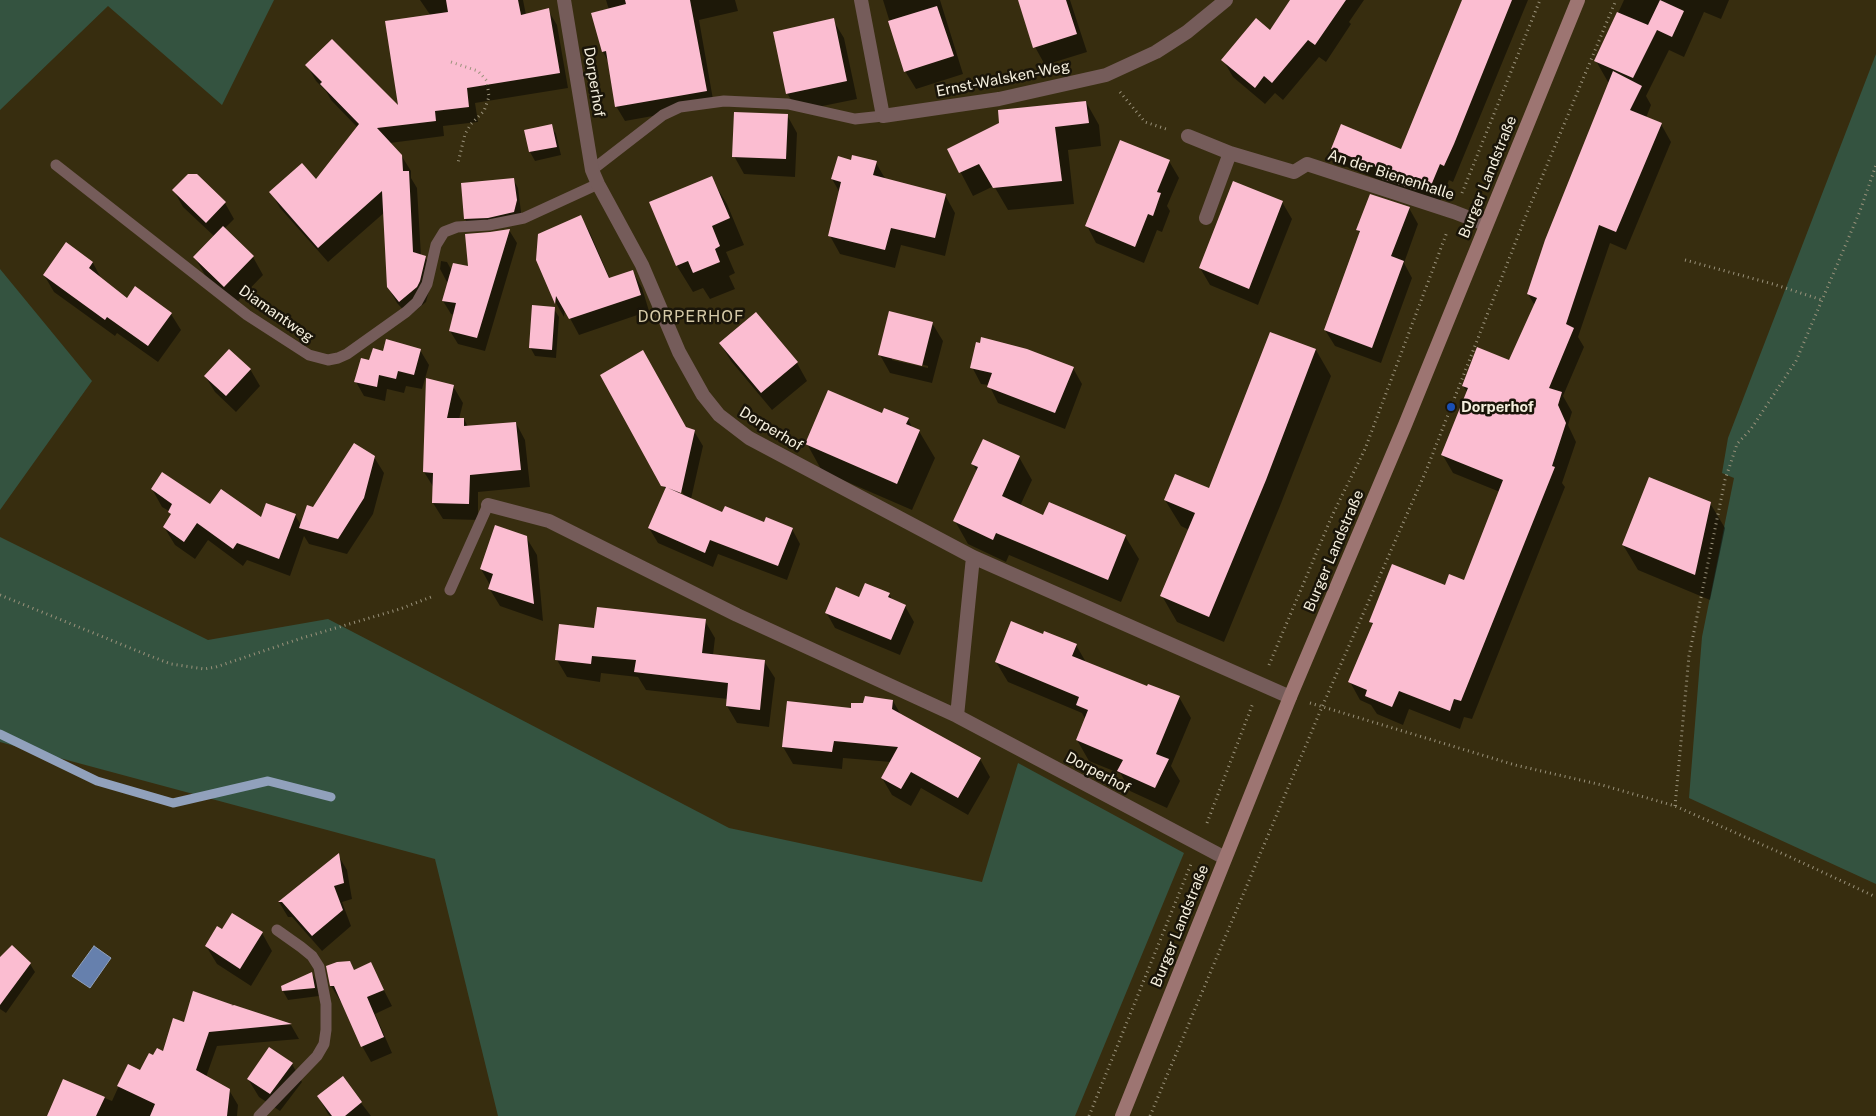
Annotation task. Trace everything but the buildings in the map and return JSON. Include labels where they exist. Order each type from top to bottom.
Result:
[{"type":"main road","name":"Burger Landstraße","points":[[1122,1116],[1290,697],[1405,425],[1485,224],[1578,0]]},
{"type":"street","name":"Dorperhof","points":[[564,0],[592,170],[642,265],[679,352],[703,395],[732,427],[749,438],[973,557],[1290,697]]},
{"type":"street","points":[[860,0],[883,116]]},
{"type":"street","name":"Ernst-Walsken-Weg","points":[[883,116],[999,99],[1106,75],[1156,52],[1187,32],[1226,0]]},
{"type":"street","name":"An der Bienenhalle","points":[[1188,136],[1230,153],[1294,172],[1307,164],[1485,224]]},
{"type":"street","points":[[1206,218],[1230,153]]},
{"type":"street","name":"Dorperhof","points":[[488,505],[549,521],[737,615],[957,716],[1225,858]]},
{"type":"street","points":[[957,716],[973,557]]},
{"type":"lane","points":[[592,170],[663,115],[687,106],[724,102],[788,104],[855,119],[883,116]]},
{"type":"lane","name":"Diamantweg","points":[[56,165],[247,315],[309,355],[328,360],[347,354],[417,302],[427,284],[436,244],[444,232],[457,227],[498,224],[524,218],[598,184]]},
{"type":"lane","points":[[450,590],[488,505]]},
{"type":"lane","points":[[259,1116],[317,1056],[324,1044],[326,1030],[325,997],[319,966],[312,956],[277,930]]},
{"type":"path","points":[[1089,1116],[1199,845],[1260,685],[1332,516],[1365,449],[1454,212],[1540,0]]},
{"type":"path","points":[[1150,1116],[1322,707],[1426,471],[1527,213],[1616,0]]},
{"type":"path","points":[[451,62],[478,71],[487,81],[489,97],[484,111],[471,124],[465,134],[458,163]]},
{"type":"path","points":[[1106,75],[1146,122],[1188,136]]},
{"type":"path","points":[[1675,806],[1689,656],[1725,480],[1736,444],[1751,429],[1792,369],[1860,211],[1876,165]]},
{"type":"path","points":[[1685,260],[1773,284],[1822,300]]},
{"type":"path","points":[[0,595],[154,658],[190,668],[204,669],[216,667],[302,638],[400,609],[450,590]]},
{"type":"path","points":[[1290,697],[1515,765],[1602,785],[1675,806],[1790,856],[1876,897]]},
{"type":"green space","points":[[0,0],[274,0],[222,105],[108,6],[0,110]]},
{"type":"green space","points":[[1876,54],[1876,884],[1689,798],[1702,637],[1734,478],[1722,473],[1728,438]]},
{"type":"green space","points":[[0,269],[92,381],[0,510]]},
{"type":"green space","points":[[0,537],[208,640],[328,619],[729,828],[982,882],[1018,763],[1184,853],[1075,1116],[498,1116],[435,859],[0,742]]},
{"type":"water","points":[[94,946],[111,958],[90,988],[72,976]]},
{"type":"waterway","points":[[0,734],[97,781],[173,803],[268,781],[331,797]]},
{"type":"place","name":"Dorperhof","points":[[1451,407]]},
{"type":"district","name":"DORPERHOF","points":[[691,317]]}]
